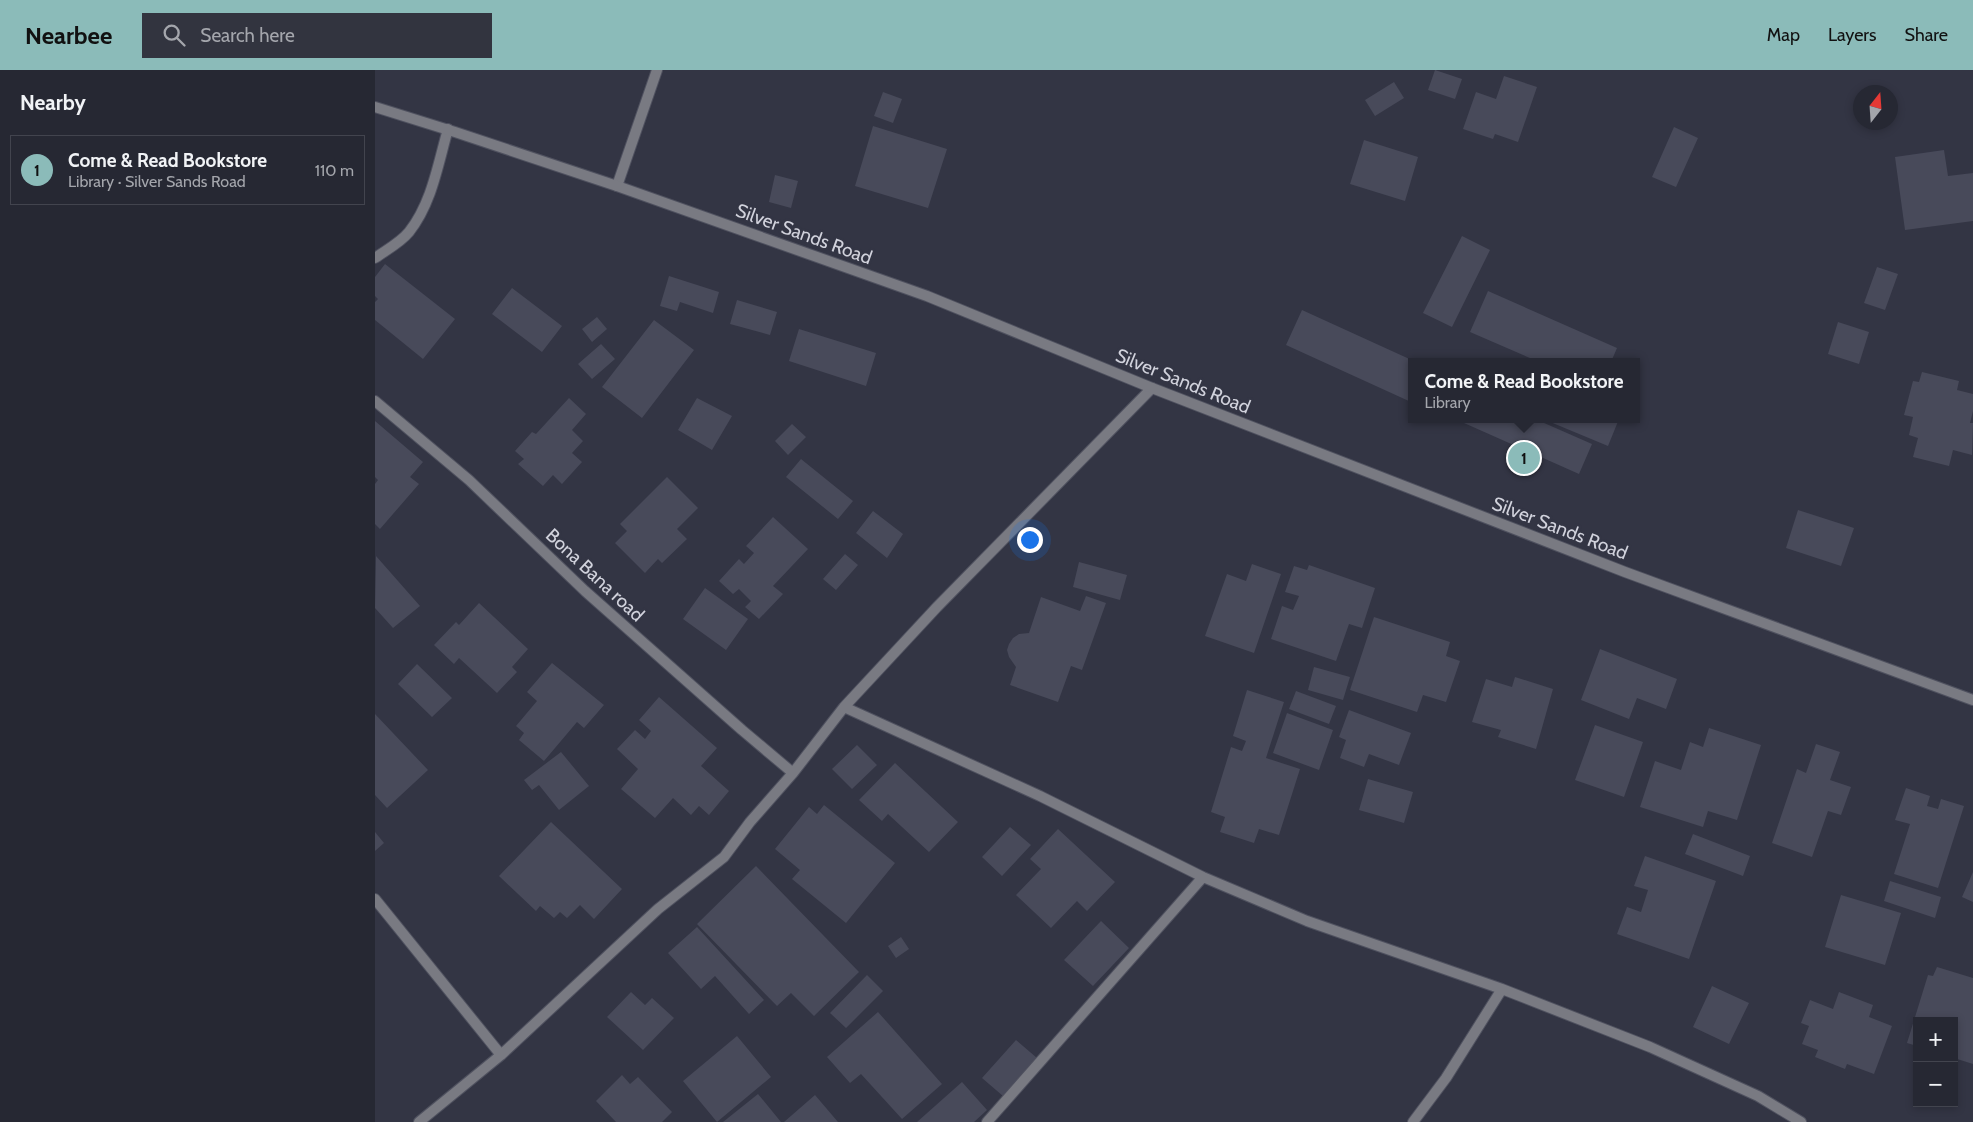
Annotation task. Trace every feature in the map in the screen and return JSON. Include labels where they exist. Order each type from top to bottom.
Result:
[{"type":"street","points":[[617,186],[657,70]]},
{"type":"street","name":"Silver Sands Road","points":[[375,107],[617,186],[927,296],[1152,388],[1625,572],[1973,700]]},
{"type":"street","points":[[375,258],[409,233],[423,209],[433,186],[448,130]]},
{"type":"street","points":[[419,1122],[501,1055],[658,909],[725,857],[750,822],[793,773],[844,707],[937,607],[1152,388]]},
{"type":"street","name":"Bona Bana road","points":[[375,401],[469,480],[585,591],[793,773]]},
{"type":"street","points":[[844,707],[1040,796],[1203,877],[1307,920],[1501,989],[1650,1047],[1758,1096],[1801,1122]]},
{"type":"street","points":[[987,1122],[1203,877]]},
{"type":"street","points":[[375,899],[501,1055]]},
{"type":"street","points":[[1413,1122],[1446,1078],[1501,989]]},
{"type":"building","points":[[1435,70],[1462,79],[1455,99],[1428,90]]},
{"type":"building","points":[[1504,76],[1537,87],[1518,142],[1495,134],[1493,139],[1463,129],[1476,92],[1496,99]]},
{"type":"building","points":[[1394,82],[1404,98],[1375,116],[1365,100]]},
{"type":"building","points":[[883,92],[902,99],[893,123],[874,116]]},
{"type":"building","points":[[873,126],[947,149],[928,208],[855,186]]},
{"type":"building","points":[[1674,127],[1698,138],[1676,187],[1652,177]]},
{"type":"building","points":[[1364,140],[1418,157],[1405,201],[1350,184]]},
{"type":"building","points":[[1944,150],[1948,176],[1973,173],[1973,221],[1905,230],[1895,157]]},
{"type":"building","points":[[775,175],[798,181],[791,208],[769,202]]},
{"type":"building","points":[[1462,236],[1490,250],[1452,327],[1423,313]]},
{"type":"building","points":[[385,264],[455,319],[423,359],[375,320],[375,302],[378,299],[375,296],[375,277]]},
{"type":"building","points":[[1877,267],[1898,274],[1885,310],[1864,303]]},
{"type":"building","points":[[669,276],[719,292],[713,313],[680,302],[677,311],[660,306]]},
{"type":"building","points":[[512,288],[562,326],[542,352],[492,314]]},
{"type":"building","points":[[1488,291],[1617,348],[1613,358],[1530,358],[1470,332]]},
{"type":"building","points":[[737,300],[777,312],[770,335],[730,324]]},
{"type":"building","points":[[1302,310],[1408,358],[1408,401],[1286,345]]},
{"type":"building","points":[[597,317],[607,329],[592,342],[582,329]]},
{"type":"building","points":[[654,320],[694,350],[642,418],[602,387]]},
{"type":"building","points":[[1838,322],[1869,332],[1859,364],[1828,354]]},
{"type":"building","points":[[799,329],[876,353],[866,386],[789,361]]},
{"type":"building","points":[[601,344],[615,359],[592,379],[578,364]]},
{"type":"building","points":[[1922,372],[1959,381],[1957,390],[1973,394],[1973,411],[1970,423],[1973,423],[1972,455],[1953,450],[1949,466],[1913,457],[1918,438],[1909,435],[1913,417],[1904,415],[1913,381],[1919,382]]},
{"type":"building","points":[[569,398],[586,414],[572,430],[583,441],[572,453],[582,462],[562,484],[553,475],[543,486],[518,464],[524,459],[515,451],[532,432],[536,434]]},
{"type":"building","points":[[697,398],[732,416],[712,450],[678,430]]},
{"type":"building","points":[[375,421],[423,462],[410,477],[419,484],[380,529],[375,524],[375,484],[378,480],[375,477]]},
{"type":"building","points":[[1464,423],[1544,423],[1592,444],[1579,474]]},
{"type":"building","points":[[1553,423],[1617,423],[1608,446]]},
{"type":"building","points":[[792,424],[806,437],[788,455],[775,441]]},
{"type":"building","points":[[801,459],[853,501],[838,519],[786,477]]},
{"type":"building","points":[[667,477],[698,508],[677,529],[687,539],[662,563],[658,559],[645,573],[615,543],[627,531],[620,524]]},
{"type":"building","points":[[1798,510],[1854,528],[1841,566],[1786,548]]},
{"type":"building","points":[[873,511],[903,534],[887,558],[856,533]]},
{"type":"building","points":[[773,517],[808,549],[773,586],[783,594],[759,619],[745,607],[751,601],[739,589],[733,594],[719,581],[739,559],[744,564],[754,553],[746,546]]},
{"type":"building","points":[[845,554],[858,565],[836,590],[823,579]]},
{"type":"building","points":[[376,556],[420,606],[393,628],[375,608]]},
{"type":"building","points":[[1079,562],[1127,575],[1120,600],[1073,587]]},
{"type":"building","points":[[1252,564],[1281,574],[1254,653],[1205,636],[1227,574],[1246,581]]},
{"type":"building","points":[[1309,565],[1375,588],[1362,628],[1349,624],[1336,661],[1271,639],[1282,606],[1293,610],[1299,596],[1285,592],[1294,566],[1307,570]]},
{"type":"building","points":[[705,588],[748,619],[726,650],[683,619]]},
{"type":"building","points":[[1086,596],[1106,603],[1082,670],[1071,666],[1058,702],[1010,685],[1016,667],[1009,657],[1007,650],[1009,644],[1019,634],[1029,633],[1041,597],[1080,611]]},
{"type":"building","points":[[479,603],[528,649],[512,667],[517,672],[497,693],[459,658],[454,664],[434,645],[456,622],[459,625]]},
{"type":"building","points":[[1374,617],[1450,642],[1446,656],[1460,661],[1446,702],[1423,695],[1417,712],[1350,690]]},
{"type":"building","points":[[1600,649],[1677,679],[1666,709],[1637,698],[1629,719],[1581,700]]},
{"type":"building","points":[[552,663],[604,705],[584,728],[577,722],[544,761],[519,740],[524,733],[516,726],[537,701],[527,692]]},
{"type":"building","points":[[417,664],[452,698],[432,717],[398,684]]},
{"type":"building","points":[[1314,667],[1350,677],[1343,700],[1308,690]]},
{"type":"building","points":[[1515,677],[1553,689],[1536,749],[1498,737],[1501,730],[1472,722],[1486,679],[1512,687]]},
{"type":"building","points":[[1247,690],[1284,702],[1266,758],[1300,769],[1279,835],[1259,829],[1254,843],[1220,832],[1225,817],[1211,812],[1231,747],[1242,751],[1246,741],[1233,736]]},
{"type":"building","points":[[1296,691],[1336,706],[1329,724],[1289,709]]},
{"type":"building","points":[[659,697],[717,748],[701,766],[729,791],[709,815],[699,806],[691,815],[673,798],[655,818],[621,789],[638,769],[617,749],[635,730],[645,739],[651,731],[639,720]]},
{"type":"building","points":[[1349,710],[1411,733],[1399,765],[1369,754],[1364,767],[1340,758],[1346,740],[1339,737]]},
{"type":"building","points":[[1287,713],[1333,730],[1319,770],[1273,753]]},
{"type":"building","points":[[375,714],[428,770],[387,808],[375,795]]},
{"type":"building","points":[[1595,725],[1643,742],[1624,797],[1575,780]]},
{"type":"building","points":[[1709,728],[1761,745],[1737,820],[1708,811],[1703,827],[1640,807],[1655,761],[1681,770],[1690,742],[1703,747]]},
{"type":"building","points":[[1816,744],[1840,752],[1830,780],[1851,787],[1841,815],[1828,811],[1812,857],[1772,843],[1797,769],[1806,773]]},
{"type":"building","points":[[857,745],[877,765],[852,789],[832,769]]},
{"type":"building","points":[[561,752],[589,786],[559,810],[539,785],[532,790],[524,780]]},
{"type":"building","points":[[895,763],[958,822],[929,852],[888,814],[882,821],[859,800]]},
{"type":"building","points":[[1368,779],[1413,792],[1404,823],[1359,810]]},
{"type":"building","points":[[1906,788],[1930,796],[1927,806],[1938,809],[1941,799],[1964,806],[1938,888],[1894,874],[1910,824],[1895,820]]},
{"type":"building","points":[[824,805],[895,863],[846,923],[792,879],[800,870],[775,849],[809,807],[817,814]]},
{"type":"building","points":[[551,822],[622,889],[594,919],[580,905],[567,918],[560,912],[554,918],[540,906],[536,911],[499,876]]},
{"type":"building","points":[[1010,827],[1031,845],[1002,876],[982,857]]},
{"type":"building","points":[[1058,829],[1115,882],[1087,911],[1077,901],[1051,928],[1016,895],[1041,869],[1030,859]]},
{"type":"building","points":[[375,832],[384,843],[375,851]]},
{"type":"building","points":[[1693,834],[1750,856],[1743,876],[1685,854]]},
{"type":"building","points":[[1645,856],[1716,881],[1689,959],[1617,934],[1627,907],[1641,912],[1648,890],[1634,886]]},
{"type":"building","points":[[756,866],[859,972],[814,1016],[791,993],[777,1006],[697,924]]},
{"type":"building","points":[[1973,872],[1973,902],[1962,897]]},
{"type":"building","points":[[1890,881],[1941,897],[1935,918],[1884,901]]},
{"type":"building","points":[[1841,895],[1901,913],[1885,965],[1825,947]]},
{"type":"building","points":[[1101,921],[1129,948],[1093,986],[1064,960]]},
{"type":"building","points":[[697,927],[764,1000],[749,1014],[715,976],[701,989],[668,953]]},
{"type":"building","points":[[901,937],[909,949],[896,958],[888,946]]},
{"type":"building","points":[[1937,967],[1973,978],[1973,1064],[1958,1059],[1958,1017],[1915,1017],[1928,975],[1933,976]]},
{"type":"building","points":[[867,975],[883,991],[846,1028],[830,1013]]},
{"type":"building","points":[[1712,986],[1749,1003],[1729,1044],[1693,1027]]},
{"type":"building","points":[[631,992],[645,1005],[652,998],[674,1018],[643,1050],[607,1017]]},
{"type":"building","points":[[1839,992],[1873,1005],[1869,1017],[1892,1026],[1874,1074],[1847,1064],[1845,1069],[1815,1057],[1818,1050],[1802,1044],[1809,1026],[1801,1023],[1810,1000],[1833,1009]]},
{"type":"building","points":[[878,1012],[942,1084],[902,1119],[861,1074],[850,1083],[827,1057]]},
{"type":"building","points":[[1913,1024],[1913,1045],[1907,1043]]},
{"type":"building","points":[[737,1036],[771,1077],[717,1122],[683,1081]]},
{"type":"building","points":[[1016,1040],[1037,1058],[1003,1096],[982,1078]]},
{"type":"building","points":[[622,1075],[630,1084],[638,1077],[672,1112],[662,1122],[616,1122],[596,1101]]},
{"type":"building","points":[[962,1082],[987,1110],[974,1122],[917,1122]]},
{"type":"building","points":[[758,1094],[781,1122],[723,1122]]},
{"type":"building","points":[[815,1095],[838,1122],[784,1122]]},
{"type":"place","name":"Come & Read Bookstore","points":[[1524,458]]}]
